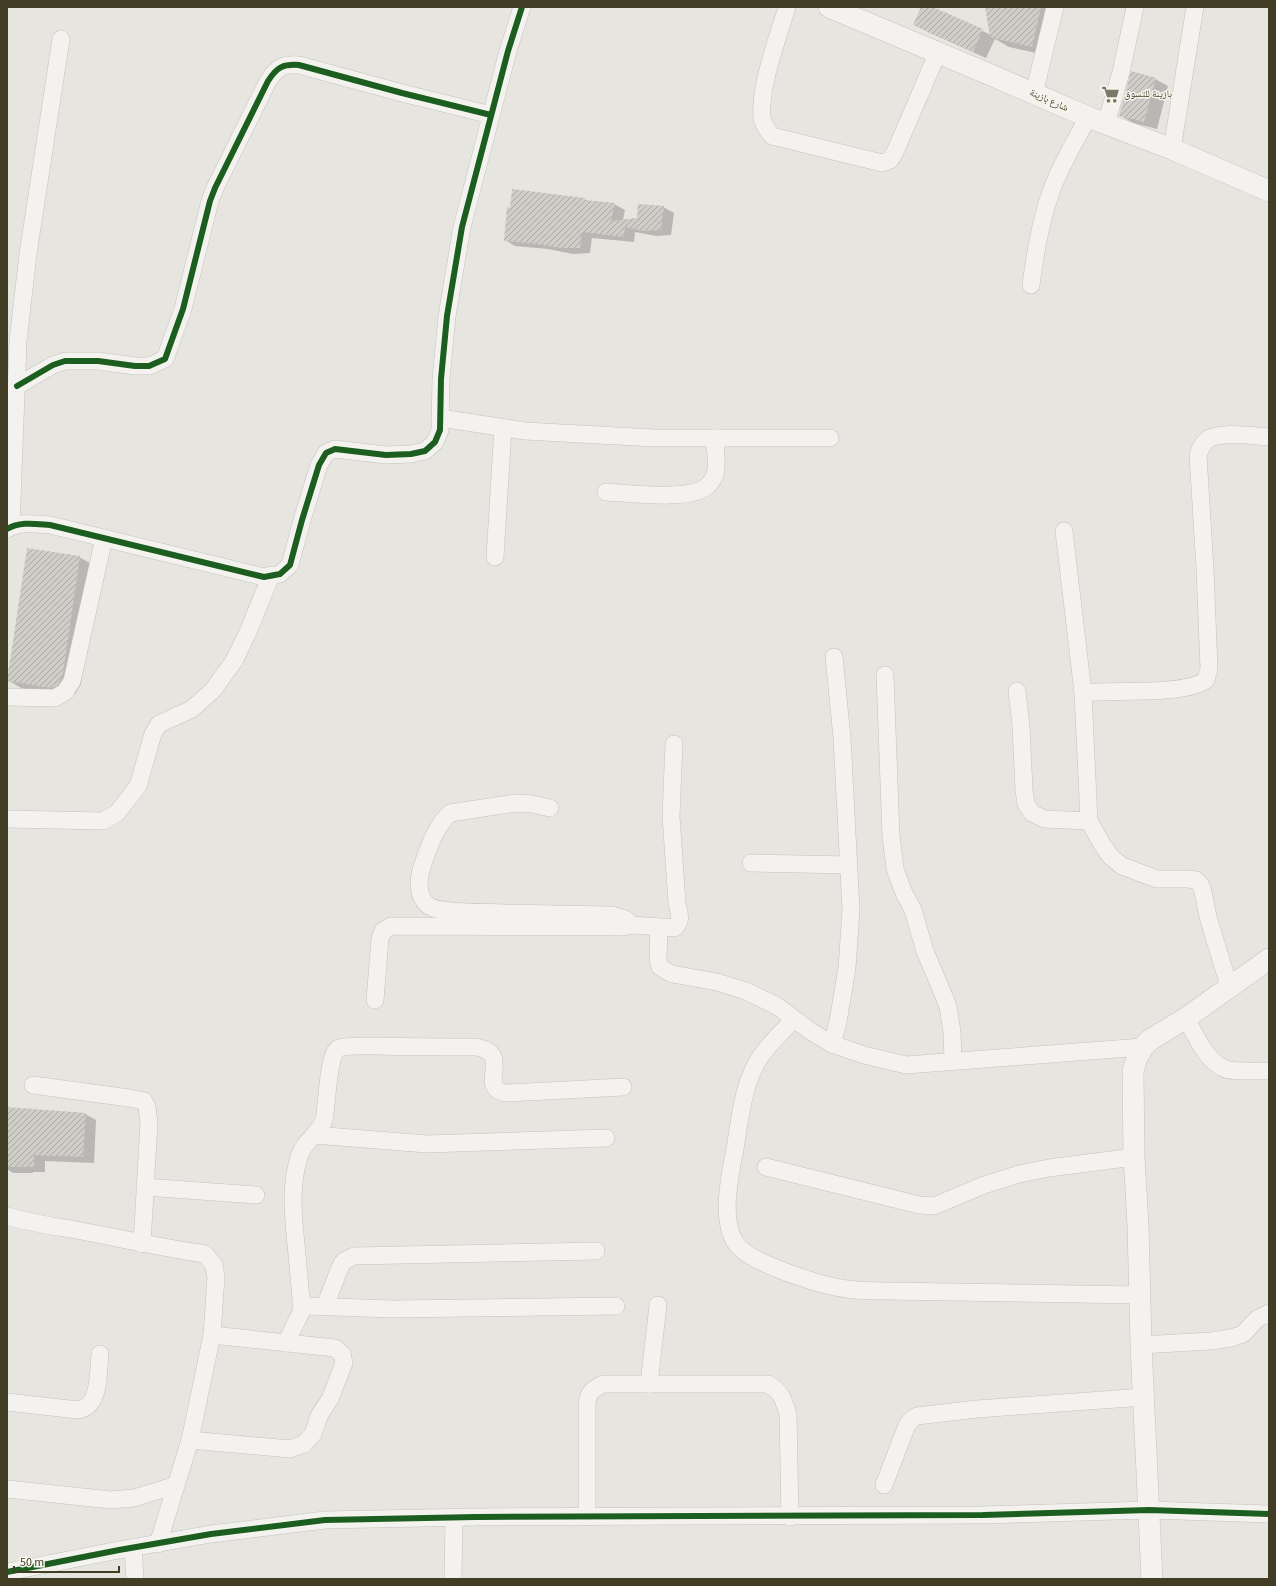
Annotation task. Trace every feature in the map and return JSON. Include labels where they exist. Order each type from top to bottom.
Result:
[{"type":"street","points":[[61,39],[28,254],[18,341],[17,386],[10,466],[9,527],[31,523],[50,525],[264,577],[280,574],[290,565],[319,465],[326,453],[335,449],[386,455],[411,454],[425,451],[435,442],[440,430],[441,379],[447,316],[462,226],[508,51],[522,7]]},
{"type":"street","points":[[787,7],[767,73],[764,96],[762,118],[765,128],[772,136],[882,163],[890,160],[895,152],[938,52]]},
{"type":"street","name":"شارع بازينة","points":[[830,7],[1097,121],[1172,150],[1269,191]]},
{"type":"street","points":[[1034,94],[1055,7]]},
{"type":"street","points":[[1031,285],[1037,241],[1050,193],[1058,176],[1097,121],[1120,72],[1135,7]]},
{"type":"street","points":[[1172,150],[1195,7]]},
{"type":"street","points":[[17,386],[53,365],[66,361],[98,360],[135,366],[149,366],[165,359],[182,309],[210,201],[215,188],[268,81],[273,73],[281,67],[288,64],[298,65],[402,93],[491,114]]},
{"type":"street","points":[[440,418],[525,431],[654,438],[830,438]]},
{"type":"street","points":[[495,557],[503,428]]},
{"type":"street","points":[[1083,693],[1176,689],[1196,686],[1206,680],[1209,669],[1198,455],[1201,446],[1209,439],[1220,436],[1269,437]]},
{"type":"street","points":[[606,492],[681,495],[706,488],[712,482],[716,473],[715,438]]},
{"type":"street","points":[[1064,531],[1083,693],[1089,821],[1102,846],[1111,857],[1122,866],[1157,879],[1196,880],[1200,884],[1203,891],[1208,917],[1229,986]]},
{"type":"street","points":[[7,697],[55,698],[65,692],[72,681],[104,538]]},
{"type":"street","points":[[7,819],[103,821],[117,813],[138,786],[153,734],[159,724],[192,709],[213,690],[234,661],[248,632],[271,575]]},
{"type":"street","points":[[832,1044],[838,1022],[847,968],[851,910],[842,738],[834,658]]},
{"type":"street","points":[[885,676],[891,836],[895,869],[904,893],[913,910],[925,951],[948,1006],[952,1032],[953,1060]]},
{"type":"street","points":[[1017,691],[1021,726],[1026,804],[1032,813],[1044,819],[1089,821]]},
{"type":"street","points":[[375,1000],[380,939],[383,931],[391,926],[623,928],[632,924],[674,928],[680,922],[671,816],[674,744]]},
{"type":"street","points":[[550,808],[532,804],[516,803],[450,813],[439,828],[421,868],[419,885],[421,896],[430,906],[441,910],[611,915],[625,919],[632,924]]},
{"type":"street","points":[[751,863],[849,865]]},
{"type":"street","points":[[659,926],[658,960],[660,966],[665,970],[677,976],[716,982],[746,991],[777,1006],[794,1020],[832,1044],[864,1055],[906,1065],[953,1060],[1028,1057],[1143,1047]]},
{"type":"street","points":[[1152,1579],[1134,1157],[1134,1071],[1137,1058],[1143,1047],[1150,1040],[1164,1030],[1186,1018],[1269,959]]},
{"type":"street","points":[[1186,1018],[1208,1056],[1215,1064],[1227,1070],[1269,1071]]},
{"type":"street","points":[[794,1020],[761,1056],[746,1088],[727,1193],[728,1222],[738,1247],[747,1254],[770,1266],[825,1285],[847,1289],[886,1291],[1140,1295]]},
{"type":"street","points":[[302,1310],[292,1206],[293,1185],[302,1150],[308,1140],[319,1130],[324,1120],[334,1052],[340,1047],[476,1047],[486,1049],[491,1053],[494,1060],[494,1088],[506,1093],[623,1087]]},
{"type":"street","points":[[33,1085],[144,1101],[149,1123],[142,1244]]},
{"type":"street","points":[[314,1135],[426,1144],[606,1138]]},
{"type":"street","points":[[766,1167],[919,1205],[934,1206],[984,1185],[1019,1174],[1050,1168],[1134,1157]]},
{"type":"street","points":[[145,1187],[256,1195]]},
{"type":"street","points":[[7,1216],[30,1223],[205,1254],[214,1265],[216,1277],[212,1335],[190,1440],[158,1544]]},
{"type":"street","points":[[325,1306],[341,1265],[344,1260],[354,1256],[596,1251]]},
{"type":"street","points":[[649,1384],[658,1305]]},
{"type":"street","points":[[286,1343],[302,1310],[306,1306],[392,1309],[616,1306]]},
{"type":"street","points":[[1141,1345],[1211,1341],[1231,1338],[1244,1334],[1257,1319],[1269,1313]]},
{"type":"street","points":[[190,1440],[290,1449],[300,1446],[308,1441],[313,1434],[319,1416],[330,1398],[344,1362],[344,1357],[341,1352],[335,1348],[212,1335]]},
{"type":"street","points":[[7,1402],[78,1410],[86,1408],[95,1398],[100,1354]]},
{"type":"street","points":[[587,1517],[586,1404],[588,1395],[594,1388],[603,1384],[768,1384],[777,1389],[783,1398],[788,1414],[790,1517]]},
{"type":"street","points":[[884,1485],[905,1429],[912,1419],[917,1416],[977,1409],[1144,1397]]},
{"type":"street","points":[[7,1489],[111,1500],[134,1498],[176,1485]]},
{"type":"street","points":[[7,1572],[211,1534],[325,1520],[983,1515],[1149,1510],[1269,1514]]},
{"type":"street","points":[[453,1579],[454,1518]]},
{"type":"street","points":[[133,1548],[135,1579]]},
{"type":"building","points":[[921,7],[933,7],[983,29],[973,52],[913,25]]},
{"type":"building","points":[[985,7],[1041,7],[1032,47],[990,37]]},
{"type":"building","points":[[1131,71],[1156,78],[1144,122],[1119,116]]},
{"type":"building","points":[[512,189],[615,203],[611,221],[637,218],[638,204],[664,206],[661,230],[644,231],[625,227],[624,237],[582,232],[580,248],[562,248],[504,241],[507,207],[510,208]]},
{"type":"building","points":[[27,548],[80,556],[63,674],[58,685],[52,688],[7,681]]},
{"type":"building","points":[[7,1107],[86,1113],[83,1157],[34,1155],[34,1167],[7,1167]]},
{"type":"cycle path","points":[[7,529],[12,526],[23,524],[50,525],[264,577],[280,574],[290,565],[319,465],[326,453],[335,449],[386,455],[411,454],[425,451],[435,442],[440,430],[441,379],[447,316],[462,227],[508,51],[522,7]]},
{"type":"cycle path","points":[[17,386],[53,365],[65,361],[98,361],[135,366],[149,366],[165,359],[183,309],[210,201],[215,188],[268,81],[274,72],[281,67],[299,65],[491,115]]},
{"type":"cycle path","points":[[7,1572],[211,1534],[325,1520],[476,1517],[983,1515],[1149,1510],[1269,1514]]},
{"type":"place","name":"بازينة للتسوق","points":[[1111,94]]}]
